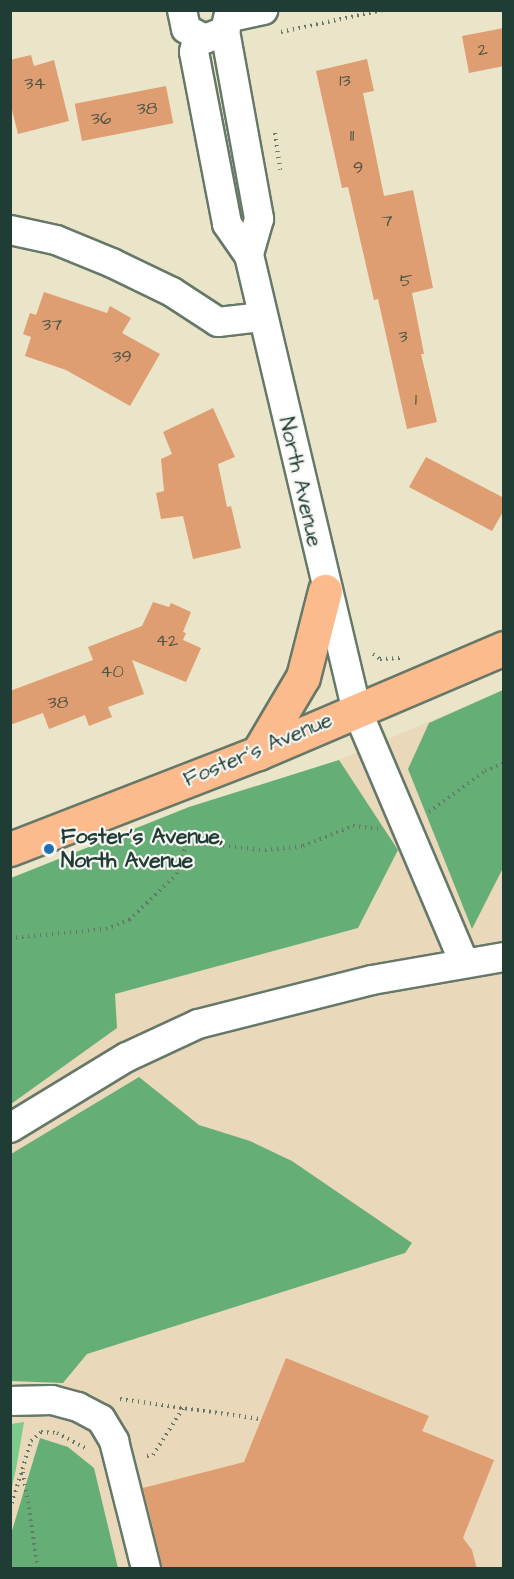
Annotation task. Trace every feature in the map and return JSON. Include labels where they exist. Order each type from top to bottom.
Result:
[{"type":"main road","points":[[258,753],[303,677],[325,591]]},
{"type":"main road","name":"Foster's Avenue","points":[[10,849],[258,753],[356,708],[504,648]]},
{"type":"street","points":[[182,10],[183,23],[197,38],[213,39],[229,19],[268,22]]},
{"type":"street","name":"North Avenue","points":[[229,19],[259,219],[249,255]]},
{"type":"street","name":"North Avenue","points":[[197,38],[194,51],[227,224],[249,255],[261,317],[325,591],[356,708],[407,823],[464,963]]},
{"type":"street","points":[[10,230],[56,240],[112,263],[172,292],[218,322],[261,317]]},
{"type":"street","points":[[10,1128],[126,1058],[198,1024],[340,987],[504,957]]},
{"type":"street","points":[[10,1401],[52,1400],[78,1407],[101,1419],[114,1441],[146,1569]]},
{"type":"path","points":[[268,22],[383,10]]},
{"type":"path","points":[[273,127],[282,161],[280,172]]},
{"type":"path","points":[[363,646],[380,659],[408,657]]},
{"type":"path","points":[[10,938],[106,929],[129,920],[177,874],[187,842],[265,850],[303,846],[353,826],[391,831],[504,763]]},
{"type":"path","points":[[114,1398],[261,1419]]},
{"type":"path","points":[[10,1509],[31,1441],[41,1432],[57,1433],[84,1447],[89,1454]]},
{"type":"path","points":[[22,1469],[38,1569]]},
{"type":"shaded area","points":[[503,690],[503,1568],[11,1568],[11,878],[189,807],[339,760]]},
{"type":"green space","points":[[503,690],[503,868],[472,929],[408,769],[429,723]]},
{"type":"green space","points":[[339,760],[398,850],[358,928],[115,994],[117,1028],[11,1104],[11,878],[189,807]]},
{"type":"green space","points":[[139,1077],[199,1125],[250,1141],[292,1161],[412,1243],[405,1253],[87,1354],[63,1383],[11,1381],[11,1154]]},
{"type":"green space","points":[[24,1422],[16,1469],[11,1491],[11,1424]]},
{"type":"green space","points":[[40,1438],[68,1447],[94,1468],[118,1568],[11,1568],[11,1534]]},
{"type":"building","points":[[504,28],[504,66],[469,73],[462,36]]},
{"type":"building","points":[[31,55],[34,66],[54,60],[69,121],[18,134],[10,102],[10,60]]},
{"type":"building","points":[[367,59],[374,91],[363,93],[384,196],[413,190],[433,288],[412,293],[424,354],[421,354],[437,422],[407,429],[378,299],[374,300],[348,187],[342,188],[316,71]]},
{"type":"building","points":[[166,86],[173,123],[82,141],[75,104]]},
{"type":"building","points":[[44,292],[107,313],[110,306],[131,318],[122,333],[160,354],[130,406],[66,370],[25,356],[31,337],[23,334],[30,313],[36,315]]},
{"type":"building","points":[[213,408],[235,457],[218,464],[227,507],[231,506],[241,548],[193,559],[183,516],[161,519],[156,493],[164,491],[161,459],[172,454],[163,432]]},
{"type":"building","points":[[426,457],[504,498],[504,510],[492,531],[409,487]]},
{"type":"building","points":[[153,602],[169,607],[171,603],[191,612],[183,632],[186,633],[183,640],[201,648],[186,682],[132,660],[144,694],[108,707],[112,717],[89,726],[85,715],[49,729],[43,713],[10,725],[10,691],[93,660],[88,647],[142,626]]},
{"type":"building","points":[[286,1358],[429,1416],[422,1431],[494,1460],[463,1538],[472,1550],[477,1569],[163,1569],[143,1488],[244,1462]]},
{"type":"place","name":"Foster's Avenue, North Avenue","points":[[49,849]]}]
